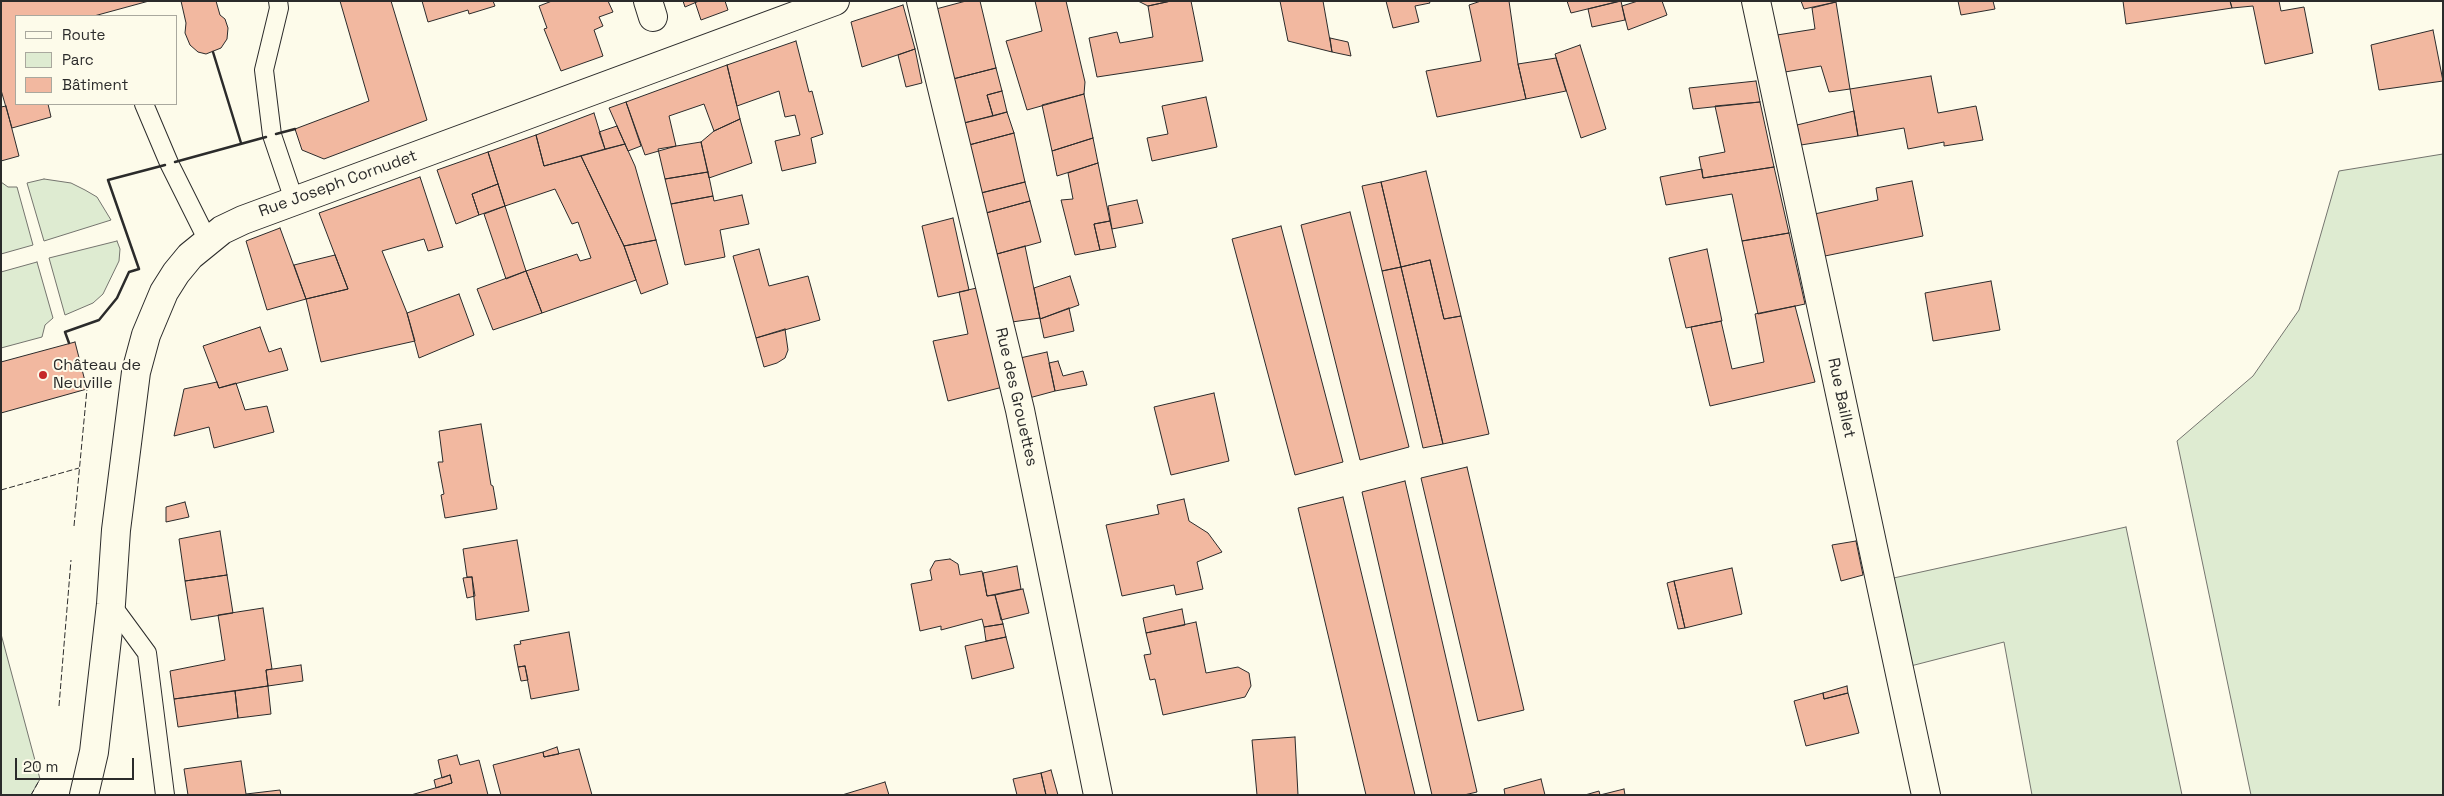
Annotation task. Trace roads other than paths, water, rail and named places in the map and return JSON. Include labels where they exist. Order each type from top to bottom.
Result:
[{"type":"street","name":"Rue Joseph Cornudet","points":[[84,795],[94,752],[111,604],[116,530],[136,372],[146,335],[164,292],[176,273],[208,241],[222,230],[236,223],[835,1]]},
{"type":"street","name":"Rue des Grouettes","points":[[921,1],[1020,410],[1098,795]]},
{"type":"street","name":"Rue Baillet","points":[[1756,1],[1926,795]]},
{"type":"lane","points":[[278,1],[279,8],[264,70],[272,135],[294,200]]},
{"type":"lane","points":[[144,105],[169,163],[208,241]]},
{"type":"lane","points":[[111,604],[147,652],[165,795]]},
{"type":"place","name":"Château de Neuville","points":[[43,375]]}]
